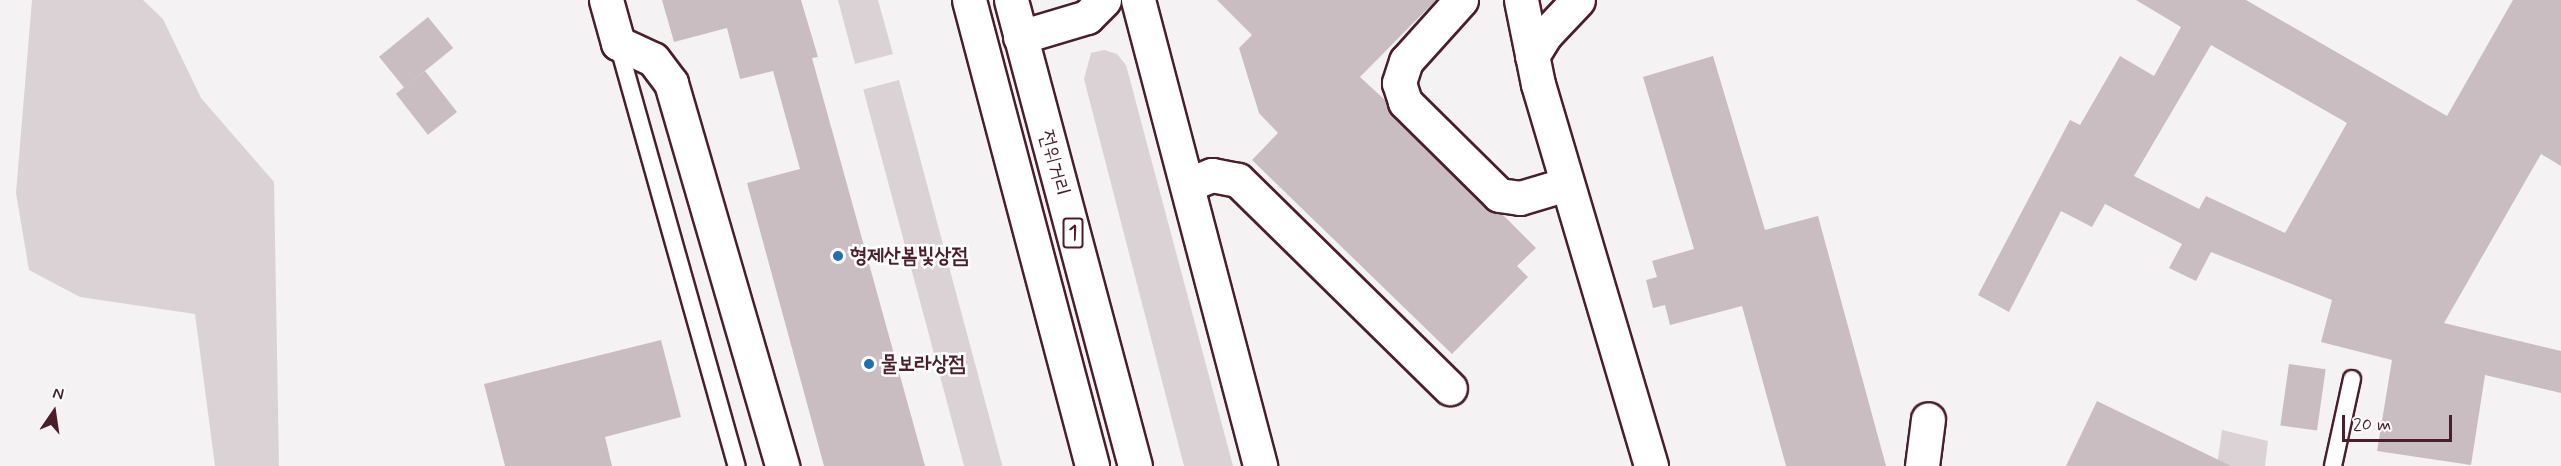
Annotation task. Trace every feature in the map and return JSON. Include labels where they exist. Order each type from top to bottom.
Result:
[{"type":"street","points":[[606,0],[618,43],[652,59],[671,83],[783,466]]},
{"type":"street","name":"전위거리","points":[[969,0],[1092,466]]},
{"type":"street","name":"전위거리","points":[[1011,0],[1135,466]]},
{"type":"street","points":[[1020,37],[1087,17],[1104,0]]},
{"type":"street","points":[[1138,0],[1260,466]]},
{"type":"street","points":[[1461,0],[1406,61],[1399,83],[1405,102],[1499,195],[1520,198],[1568,184]]},
{"type":"street","points":[[1521,0],[1532,56],[1651,466]]},
{"type":"street","points":[[1532,56],[1545,35],[1578,0]]},
{"type":"street","points":[[1187,185],[1212,175],[1238,180],[1450,388]]},
{"type":"street","points":[[1922,466],[1928,419]]},
{"type":"lane","points":[[618,43],[737,466]]},
{"type":"lane","points":[[2333,466],[2352,380]]},
{"type":"shaded area","points":[[32,0],[143,0],[163,19],[201,98],[274,182],[279,466],[215,466],[195,314],[80,297],[29,270],[16,193]]},
{"type":"shaded area","points":[[838,0],[878,0],[893,54],[855,64]]},
{"type":"shaded area","points":[[1104,50],[1117,54],[1126,65],[1233,466],[1184,466],[1084,79],[1091,53]]},
{"type":"shaded area","points":[[899,80],[1002,466],[964,466],[863,90]]},
{"type":"shaded area","points":[[2222,430],[2268,441],[2265,466],[2217,466]]},
{"type":"building","points":[[662,0],[801,0],[818,57],[812,58],[925,466],[824,466],[747,183],[800,169],[773,71],[740,79],[727,28],[674,42]]},
{"type":"building","points":[[1217,0],[1436,0],[1360,77],[1385,100],[1392,115],[1486,208],[1502,214],[1536,248],[1517,266],[1528,277],[1452,354],[1252,160],[1278,133],[1259,113],[1239,48],[1252,35]]},
{"type":"building","points":[[2136,0],[2246,0],[2447,116],[2513,0],[2561,0],[2561,166],[2541,154],[2444,323],[2561,351],[2561,393],[2485,375],[2471,465],[2377,451],[2392,360],[2321,342],[2332,300],[2211,252],[2196,281],[2169,268],[2182,244],[2105,204],[2092,227],[2061,211],[2009,312],[1978,295],[2070,120],[2080,125],[2120,56],[2154,76],[2181,27]],"holes":[[[2211,45],[2347,123],[2285,233],[2206,196],[2199,209],[2134,176]]]},
{"type":"building","points":[[428,17],[453,48],[404,88],[379,57]]},
{"type":"building","points":[[1713,56],[1765,230],[1818,216],[1886,466],[1786,466],[1742,306],[1670,325],[1665,305],[1653,308],[1646,280],[1657,277],[1652,261],[1694,249],[1643,77]]},
{"type":"building","points":[[425,71],[457,112],[428,135],[396,94]]},
{"type":"building","points":[[661,340],[681,417],[605,437],[612,466],[505,466],[484,384]]},
{"type":"building","points":[[2289,364],[2326,369],[2317,431],[2280,425]]},
{"type":"building","points":[[2097,401],[2231,466],[2066,466]]},
{"type":"place","name":"형제산봄빛상점","points":[[838,256]]},
{"type":"place","name":"물보라상점","points":[[869,364]]}]
